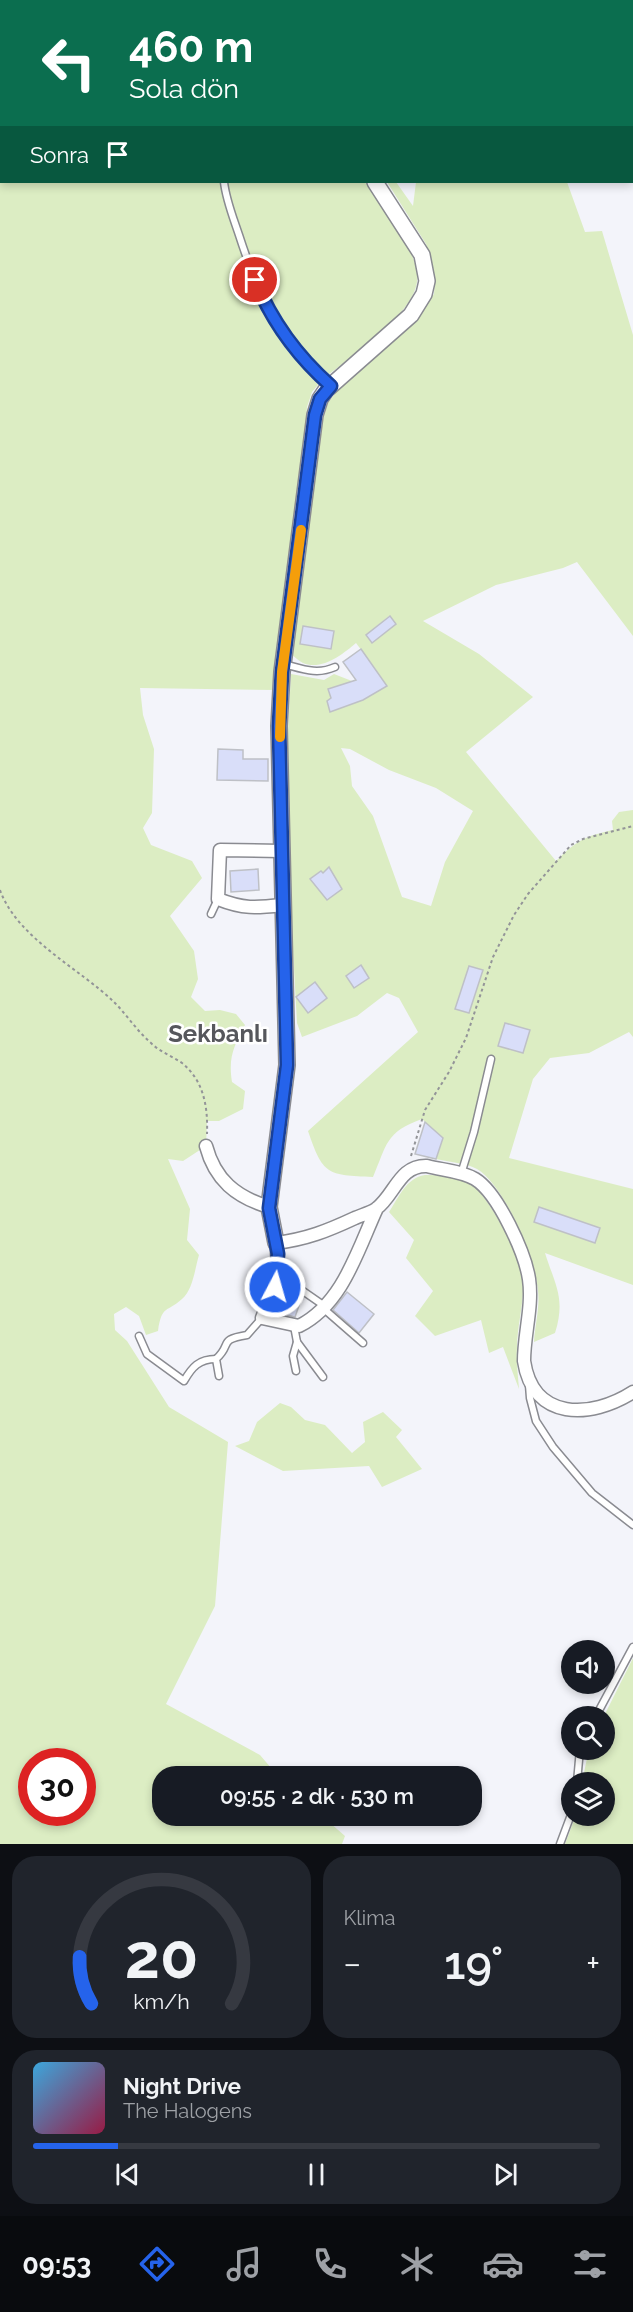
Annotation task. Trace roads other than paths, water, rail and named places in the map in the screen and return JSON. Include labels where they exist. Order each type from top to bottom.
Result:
[{"type":"street","points":[[376,183],[422,255],[427,281],[424,294],[411,315],[331,386],[320,399],[315,415],[283,663],[279,726],[287,1065],[269,1208],[276,1243],[277,1273],[275,1287],[262,1318],[294,1326],[306,1322],[325,1308],[349,1269],[377,1208],[408,1171],[419,1166],[427,1166],[474,1178],[496,1203],[527,1270],[530,1298],[524,1361],[529,1382],[535,1393],[544,1400],[566,1409],[582,1411],[610,1404],[633,1392]]},
{"type":"street","points":[[281,851],[220,850],[218,899],[251,909],[282,905]]},
{"type":"street","points":[[206,1146],[214,1168],[233,1190],[244,1199],[269,1208]]},
{"type":"street","points":[[276,1243],[301,1240],[321,1234],[377,1208]]},
{"type":"lane","points":[[224,183],[241,243],[263,300],[283,335],[303,359],[331,386]]},
{"type":"lane","points":[[283,663],[315,672],[336,667]]},
{"type":"lane","points":[[211,914],[218,899]]},
{"type":"lane","points":[[461,1174],[474,1132],[491,1059]]},
{"type":"lane","points":[[277,1273],[325,1308],[363,1343]]},
{"type":"lane","points":[[139,1336],[147,1354],[184,1380],[198,1362],[216,1359],[231,1338],[247,1335],[262,1318]]},
{"type":"lane","points":[[294,1326],[297,1342],[323,1377]]},
{"type":"lane","points":[[296,1371],[293,1356],[297,1342]]},
{"type":"lane","points":[[216,1359],[219,1376]]},
{"type":"lane","points":[[529,1382],[530,1398],[536,1421],[553,1447],[592,1493],[633,1526]]},
{"type":"lane","points":[[601,1706],[633,1647]]},
{"type":"lane","points":[[560,1844],[567,1826]]},
{"type":"district","name":"Sekbanlı","points":[[218,1033]]}]
